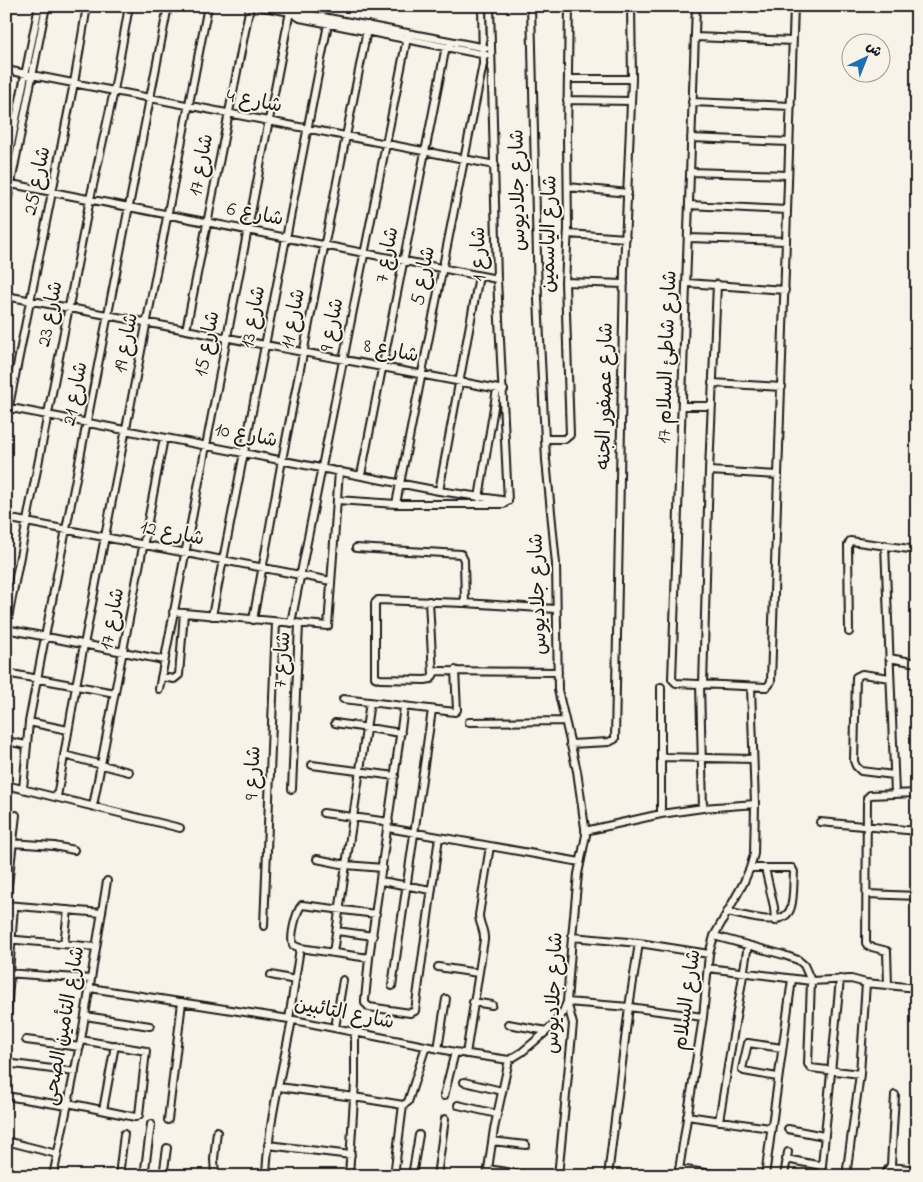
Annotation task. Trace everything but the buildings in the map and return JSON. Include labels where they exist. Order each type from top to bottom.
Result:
[{"type":"street","points":[[6,208],[39,6]]},
{"type":"street","points":[[6,169],[46,6]]},
{"type":"street","name":"شارع 25","points":[[6,421],[88,6]]},
{"type":"street","name":"شارع 23","points":[[6,629],[90,200],[114,91],[128,6]]},
{"type":"street","name":"شارع 21","points":[[23,789],[29,722],[44,637],[168,6]]},
{"type":"street","name":"شارع 19","points":[[57,797],[84,644],[208,6]]},
{"type":"street","name":"شارع 17","points":[[186,330],[250,6]]},
{"type":"street","points":[[259,6],[290,9],[368,28],[491,52]]},
{"type":"street","points":[[482,6],[483,51]]},
{"type":"street","name":"شارع 1","points":[[490,6],[500,390],[508,501]]},
{"type":"street","name":"شارع جلاديوس","points":[[531,6],[538,299],[545,439],[556,564],[558,690],[580,790],[586,831],[580,862],[572,937],[567,1002],[573,1024],[558,1176]]},
{"type":"street","name":"شارع الياسمين","points":[[545,439],[565,439],[570,435],[566,282],[568,234],[567,100],[570,6]]},
{"type":"street","name":"شارع عصفور الجنه","points":[[570,744],[610,742],[615,739],[624,284],[632,78],[631,6]]},
{"type":"street","name":"شارع شاطئ السلام 17","points":[[696,6],[672,679],[676,684],[702,685]]},
{"type":"street","points":[[702,685],[751,687],[768,686],[771,681],[794,6],[778,6]]},
{"type":"street","points":[[290,9],[296,17],[328,24],[368,28]]},
{"type":"street","name":"شارع 15","points":[[159,689],[290,9]]},
{"type":"street","name":"شارع 13","points":[[212,616],[328,24]]},
{"type":"street","name":"شارع 11","points":[[253,620],[282,460],[368,28]]},
{"type":"street","name":"شارع 9","points":[[291,623],[407,36]]},
{"type":"street","points":[[695,37],[793,41]]},
{"type":"street","name":"شارع 7","points":[[361,475],[446,44]]},
{"type":"street","name":"شارع 5","points":[[396,504],[483,64],[483,51]]},
{"type":"street","name":"شارع 4","points":[[6,70],[495,166]]},
{"type":"street","points":[[568,79],[632,78]]},
{"type":"street","points":[[567,100],[631,101]]},
{"type":"street","points":[[692,102],[791,106]]},
{"type":"street","points":[[6,123],[16,125]]},
{"type":"street","points":[[691,138],[789,142]]},
{"type":"street","points":[[690,172],[788,176]]},
{"type":"street","name":"شارع 6","points":[[9,183],[497,279]]},
{"type":"street","points":[[568,187],[628,193]]},
{"type":"street","points":[[689,204],[787,210]]},
{"type":"street","points":[[568,234],[626,238]]},
{"type":"street","points":[[688,238],[786,241]]},
{"type":"street","points":[[439,491],[479,276]]},
{"type":"street","points":[[566,282],[624,284]]},
{"type":"street","points":[[687,283],[785,290]]},
{"type":"street","points":[[703,808],[702,685],[717,284]]},
{"type":"street","name":"شارع 8","points":[[6,296],[500,390]]},
{"type":"street","points":[[712,383],[782,387]]},
{"type":"street","points":[[479,498],[500,390]]},
{"type":"street","points":[[682,406],[712,406]]},
{"type":"street","name":"شارع 10","points":[[8,408],[439,491],[508,501]]},
{"type":"street","name":"شارع 17","points":[[93,806],[164,438]]},
{"type":"street","name":"شارع 7","points":[[292,790],[299,624],[328,626],[340,471]]},
{"type":"street","points":[[709,471],[778,475]]},
{"type":"street","points":[[337,500],[396,504],[505,504],[508,501]]},
{"type":"street","name":"شارع 12","points":[[6,518],[331,580]]},
{"type":"street","points":[[849,632],[849,543],[852,541],[917,550]]},
{"type":"street","points":[[885,545],[896,793]]},
{"type":"street","points":[[356,548],[461,554],[464,560],[465,603]]},
{"type":"street","points":[[556,609],[429,601],[382,599],[376,601],[375,674],[380,679],[429,680],[438,671],[558,672]]},
{"type":"street","points":[[429,601],[433,676]]},
{"type":"street","points":[[173,612],[299,624]]},
{"type":"street","points":[[161,677],[174,679],[179,675],[184,613]]},
{"type":"street","name":"شارع 9","points":[[264,926],[276,622]]},
{"type":"street","points":[[6,629],[164,660]]},
{"type":"street","points":[[889,658],[917,663]]},
{"type":"street","points":[[343,699],[455,712],[457,710],[455,670]]},
{"type":"street","points":[[6,673],[115,694]]},
{"type":"street","points":[[890,678],[862,674],[856,677],[854,761],[860,771],[894,775]]},
{"type":"street","points":[[661,687],[661,814]]},
{"type":"street","name":"شارع السلام","points":[[679,1172],[702,1017],[709,954],[714,936],[750,868],[754,854],[755,804],[751,687]]},
{"type":"street","points":[[333,953],[370,702]]},
{"type":"street","points":[[404,707],[369,958],[365,1000],[367,1006],[410,1014],[416,1007],[439,836]]},
{"type":"street","points":[[392,986],[432,710]]},
{"type":"street","points":[[469,722],[564,721]]},
{"type":"street","points":[[29,722],[68,730]]},
{"type":"street","points":[[335,723],[400,733]]},
{"type":"street","points":[[6,741],[26,745]]},
{"type":"street","points":[[64,756],[129,772]]},
{"type":"street","points":[[661,757],[753,759]]},
{"type":"street","points":[[312,765],[395,776]]},
{"type":"street","points":[[6,785],[180,828]]},
{"type":"street","points":[[888,986],[888,951],[868,946],[866,943],[867,797],[870,795],[917,793]]},
{"type":"street","points":[[586,831],[661,814],[703,808],[755,804]]},
{"type":"street","points":[[6,1026],[9,939],[8,869],[10,844],[16,814]]},
{"type":"street","points":[[323,814],[580,862]]},
{"type":"street","points":[[820,822],[917,831]]},
{"type":"street","points":[[10,844],[54,846],[74,850]]},
{"type":"street","points":[[466,1054],[484,934],[479,915],[490,846]]},
{"type":"street","points":[[317,859],[346,865],[383,868]]},
{"type":"street","points":[[727,912],[775,921],[784,917],[791,908],[793,870],[790,868],[750,868]]},
{"type":"street","points":[[764,868],[774,907],[775,921]]},
{"type":"street","name":"شارع التأمين الصحى","points":[[53,1176],[81,1043],[107,881]]},
{"type":"street","points":[[381,881],[431,890]]},
{"type":"street","points":[[867,894],[917,896]]},
{"type":"street","points":[[9,905],[102,913]]},
{"type":"street","points":[[369,958],[300,948],[291,942],[300,907],[306,905],[376,914]]},
{"type":"street","points":[[64,944],[68,910]]},
{"type":"street","points":[[337,931],[373,936]]},
{"type":"street","points":[[714,936],[798,960],[804,965],[808,970],[811,981],[807,1061],[811,1068],[860,1074]]},
{"type":"street","points":[[572,937],[639,943],[709,954]]},
{"type":"street","points":[[9,939],[96,947]]},
{"type":"street","points":[[608,1176],[639,943]]},
{"type":"street","points":[[719,1121],[748,945]]},
{"type":"street","points":[[266,1176],[268,1145],[291,1019],[300,948]]},
{"type":"street","points":[[438,967],[478,973]]},
{"type":"street","points":[[708,968],[811,981],[851,979],[888,986],[917,988]]},
{"type":"street","points":[[8,973],[91,979]]},
{"type":"street","points":[[271,975],[295,980]]},
{"type":"street","points":[[764,1176],[792,979]]},
{"type":"street","points":[[821,1176],[840,979]]},
{"type":"street","points":[[335,1028],[343,980]]},
{"type":"street","points":[[846,1176],[860,1074],[866,982]]},
{"type":"street","name":"شارع التائبين","points":[[90,988],[291,1019],[438,1049],[510,1060]]},
{"type":"street","points":[[438,1049],[446,999]]},
{"type":"street","points":[[168,1120],[182,1002]]},
{"type":"street","points":[[473,1002],[492,1005]]},
{"type":"street","points":[[524,1175],[488,1172],[502,1091],[510,1060],[547,1031],[562,1014],[567,1002],[629,1007],[702,1017]]},
{"type":"street","points":[[85,1016],[150,1026]]},
{"type":"street","points":[[508,1024],[547,1031]]},
{"type":"street","points":[[349,1176],[354,1097],[355,1032]]},
{"type":"street","points":[[6,1096],[68,1104],[135,1117],[139,1115],[147,1052],[115,1046],[26,1040]]},
{"type":"street","points":[[777,1077],[744,1072],[742,1069],[748,1043],[782,1048]]},
{"type":"street","points":[[104,1110],[115,1046]]},
{"type":"street","points":[[279,1087],[403,1105],[408,1102],[426,1046]]},
{"type":"street","points":[[444,1096],[455,1052]]},
{"type":"street","points":[[6,1063],[75,1072]]},
{"type":"street","points":[[464,1082],[502,1091]]},
{"type":"street","points":[[884,1176],[891,1167],[895,1096]]},
{"type":"street","points":[[394,1176],[403,1105]]},
{"type":"street","points":[[458,1105],[497,1114]]},
{"type":"street","points":[[687,1116],[770,1128]]},
{"type":"street","points":[[437,1176],[445,1119]]},
{"type":"street","points":[[144,1176],[151,1124]]},
{"type":"street","points":[[788,1129],[824,1136]]},
{"type":"street","points":[[215,1176],[214,1160],[217,1131]]},
{"type":"street","points":[[119,1176],[124,1134]]},
{"type":"street","points":[[412,1176],[419,1135]]},
{"type":"street","points":[[6,1141],[57,1154]]},
{"type":"street","points":[[492,1141],[526,1145]]},
{"type":"street","points":[[268,1145],[351,1155]]},
{"type":"street","points":[[162,1176],[167,1148]]},
{"type":"street","points":[[784,1176],[787,1156],[822,1166]]},
{"type":"street","points":[[891,1167],[917,1170]]},
{"type":"street","points":[[679,1172],[725,1176]]}]
